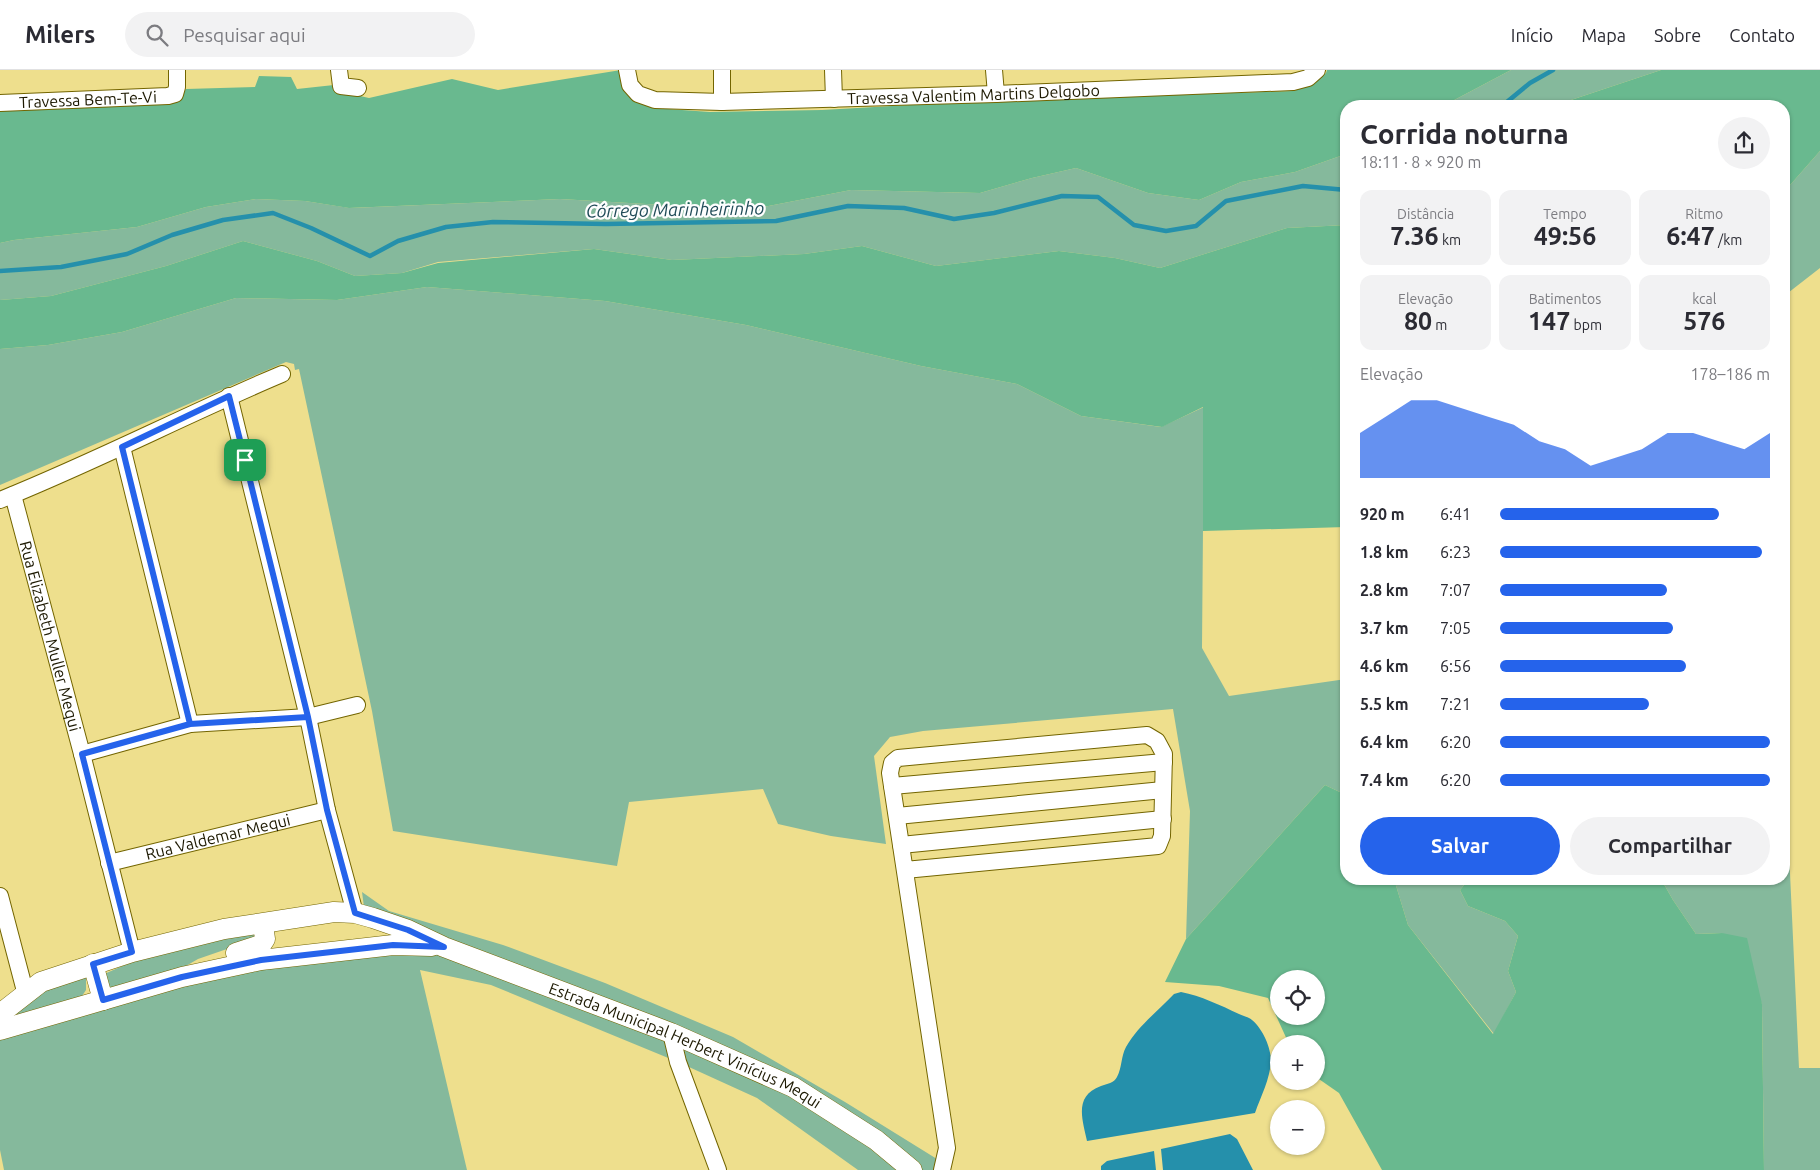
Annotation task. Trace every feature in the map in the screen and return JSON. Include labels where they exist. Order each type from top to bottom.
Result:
[{"type":"main road","name":"Estrada Municipal Herbert Vinícius Mequi","points":[[0,1014],[41,982],[132,952],[224,929],[334,912],[355,913],[408,930],[444,947],[672,1033],[793,1087],[876,1140],[912,1170]]},
{"type":"main road","points":[[182,977],[202,964],[261,945],[265,939],[263,924]]},
{"type":"main road","name":"Estrada Municipal Herbert Vinícius Mequi","points":[[0,1030],[182,977],[261,960],[393,945],[444,947]]},
{"type":"main road","points":[[93,964],[103,1000]]},
{"type":"street","name":"Travessa Bem-Te-Vi","points":[[0,104],[168,96],[175,94],[177,87],[176,70]]},
{"type":"street","name":"Travessa Valentim Martins Delgobo","points":[[627,70],[630,85],[638,94],[655,100],[722,102],[996,94],[1293,82],[1313,74]]},
{"type":"street","points":[[722,70],[722,102]]},
{"type":"street","points":[[833,70],[834,99]]},
{"type":"street","points":[[994,70],[996,94]]},
{"type":"street","points":[[340,78],[358,88]]},
{"type":"street","points":[[7,498],[122,447],[229,396],[282,374]]},
{"type":"street","points":[[229,396],[308,717],[327,810],[355,913]]},
{"type":"street","points":[[122,447],[190,724]]},
{"type":"street","name":"Rua Elizabeth Muller Mequi","points":[[7,498],[82,754],[132,952]]},
{"type":"street","points":[[82,754],[190,724],[308,717],[357,705]]},
{"type":"street","points":[[905,870],[1158,846],[1162,836],[1164,754],[1157,741],[1147,735],[898,758],[892,763],[890,773],[947,1148],[942,1170]]},
{"type":"street","points":[[892,786],[1164,762]]},
{"type":"street","points":[[897,816],[1163,790]]},
{"type":"street","name":"Rua Valdemar Mequi","points":[[109,863],[327,810]]},
{"type":"street","points":[[901,845],[1163,819]]},
{"type":"street","points":[[0,896],[26,995]]},
{"type":"street","points":[[672,1033],[678,1062],[718,1170]]},
{"type":"green space","points":[[621,70],[635,101],[654,108],[710,112],[822,110],[980,101],[1293,91],[1311,85],[1326,73],[1327,70],[1511,70],[1454,100],[1340,100],[1340,156],[1295,172],[1241,182],[1199,200],[1148,193],[1076,168],[980,193],[851,190],[742,211],[560,199],[349,208],[305,201],[256,199],[206,207],[137,227],[0,243],[0,110],[182,95],[186,89],[255,87],[259,76],[291,77],[297,89],[334,85],[338,91],[369,98],[452,79],[498,90]]},
{"type":"green space","points":[[1511,70],[1661,70],[1571,100],[1454,100]]},
{"type":"green space","points":[[1661,70],[1820,70],[1820,151],[1790,185],[1790,100],[1571,100]]},
{"type":"green space","points":[[1820,151],[1820,268],[1790,291],[1790,185]]},
{"type":"green space","points":[[1340,156],[1340,225],[1287,228],[1160,268],[1115,258],[1059,251],[936,266],[862,246],[804,254],[672,260],[594,249],[438,262],[402,273],[355,276],[317,261],[243,241],[166,266],[51,296],[0,300],[0,243],[137,227],[206,207],[256,199],[305,201],[350,208],[560,199],[742,211],[851,190],[980,193],[1076,168],[1148,193],[1199,200],[1241,182],[1295,172]]},
{"type":"green space","points":[[1340,225],[1340,527],[1203,531],[1203,407],[1162,427],[1081,416],[1017,384],[921,366],[746,325],[605,301],[427,287],[337,300],[236,298],[122,332],[48,345],[0,349],[0,300],[51,296],[166,266],[243,241],[317,261],[355,276],[402,273],[438,263],[594,249],[672,260],[804,254],[862,246],[936,266],[1059,251],[1115,258],[1160,268],[1287,228]]},
{"type":"green space","points":[[427,287],[605,301],[746,325],[921,366],[1017,384],[1081,416],[1161,427],[1204,407],[1202,648],[1229,696],[1340,680],[1340,792],[1325,785],[1186,939],[1190,811],[1173,709],[923,731],[890,737],[874,756],[886,844],[831,836],[778,824],[763,789],[629,802],[617,866],[393,831],[372,711],[299,369],[295,370],[294,364],[286,362],[0,485],[0,349],[48,345],[122,332],[236,298],[337,300]]},
{"type":"green space","points":[[1325,785],[1340,792],[1340,885],[1396,885],[1408,925],[1493,1034],[1516,992],[1508,971],[1518,936],[1505,921],[1468,906],[1460,890],[1464,885],[1664,885],[1696,934],[1722,933],[1747,938],[1762,1004],[1764,1170],[1382,1170],[1339,1093],[1325,1083],[1325,1035],[1285,1035],[1280,1025],[1325,1025],[1325,970],[1270,970],[1270,1002],[1268,998],[1219,986],[1165,982],[1186,939]]},
{"type":"green space","points":[[1790,873],[1799,1068],[1820,1068],[1820,1170],[1764,1170],[1762,1004],[1722,933],[1696,934],[1664,885],[1790,885]]},
{"type":"green space","points":[[1396,885],[1464,885],[1460,890],[1468,906],[1505,921],[1518,936],[1508,971],[1516,992],[1494,1034],[1408,925]]},
{"type":"green space","points":[[362,892],[389,911],[503,945],[605,983],[733,1037],[845,1102],[945,1164],[950,1170],[921,1170],[880,1135],[364,907]]},
{"type":"green space","points":[[253,929],[259,932],[254,942],[198,959],[179,970],[113,988],[104,984],[102,975],[136,960]]},
{"type":"green space","points":[[426,949],[673,1039],[791,1092],[902,1170],[858,1170],[757,1098],[678,1062],[491,985],[420,970],[467,1170],[4,1170],[0,1150],[0,1035],[184,979]]},
{"type":"green space","points":[[80,976],[86,978],[86,990],[82,996],[0,1021],[44,987]]},
{"type":"water","points":[[1181,992],[1203,998],[1249,1018],[1263,1034],[1270,1050],[1270,1068],[1255,1113],[1087,1141],[1082,1116],[1083,1102],[1092,1090],[1116,1079],[1124,1051],[1131,1039],[1142,1025],[1174,994]]},
{"type":"water","points":[[1230,1134],[1237,1139],[1253,1170],[1163,1170],[1161,1149]]},
{"type":"water","points":[[1154,1151],[1156,1170],[1101,1170],[1101,1166],[1107,1161]]},
{"type":"waterway","name":"Córrego Marinheirinho","points":[[1509,100],[1530,83],[1553,70]]},
{"type":"waterway","name":"Córrego Marinheirinho","points":[[0,271],[61,267],[127,254],[172,235],[223,220],[273,213],[311,228],[370,256],[398,241],[446,227],[493,222],[606,224],[776,221],[848,206],[904,208],[954,219],[994,213],[1062,196],[1098,197],[1134,225],[1166,231],[1196,226],[1226,201],[1303,186],[1340,189]]},
{"type":"route","points":[[245,460],[229,396],[122,447],[190,724],[249,720],[308,717],[327,810],[355,913],[408,930],[444,947],[393,945],[261,960],[182,977],[103,1000],[93,964],[132,952],[82,754],[190,724],[308,717],[245,460]]}]
